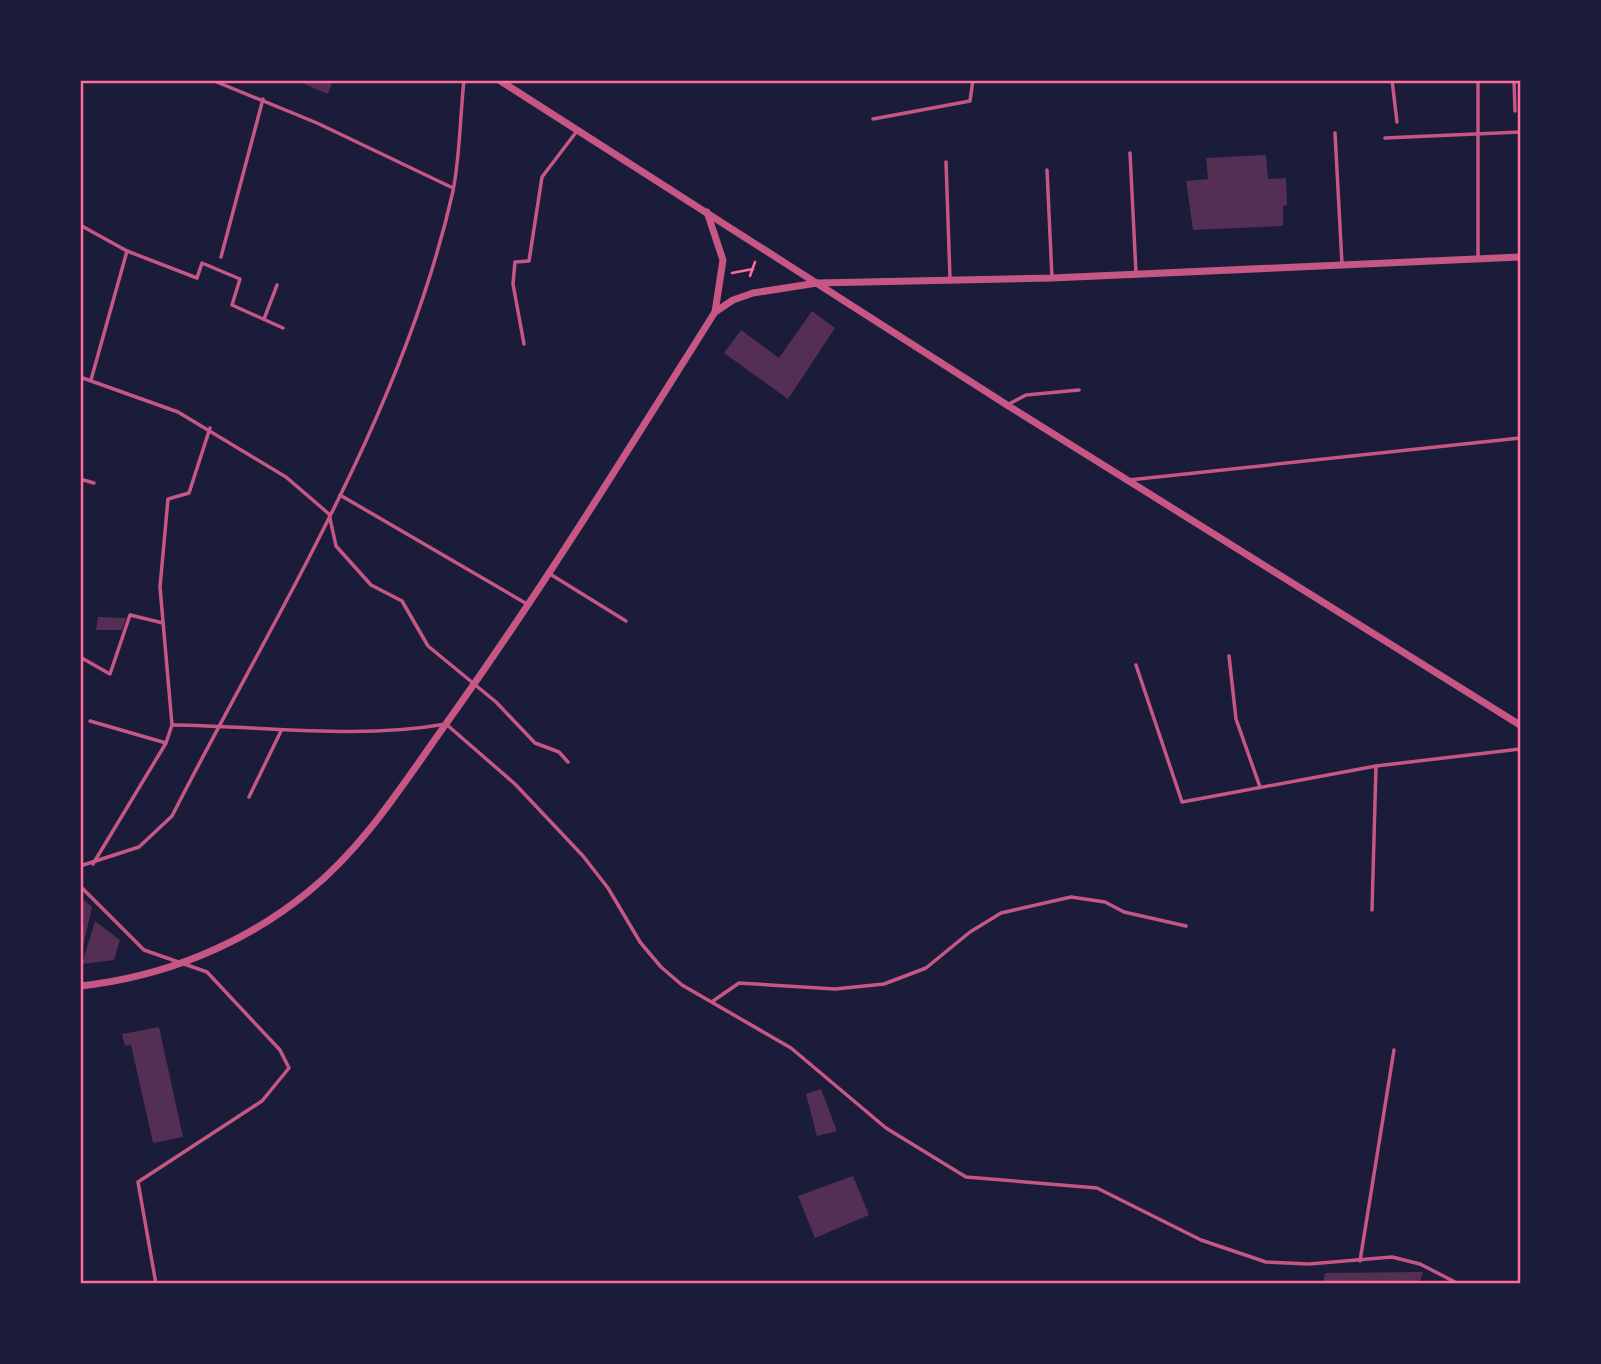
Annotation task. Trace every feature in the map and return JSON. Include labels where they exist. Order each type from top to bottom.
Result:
[{"type":"street","points":[[499,80],[1127,481],[1521,725]]},
{"type":"street","points":[[707,212],[723,260],[715,313]]},
{"type":"street","points":[[80,986],[145,976],[216,950],[274,918],[324,878],[367,834],[550,574],[715,313],[733,300],[753,293],[817,282],[1052,278],[1521,257]]},
{"type":"lane","points":[[212,80],[263,99],[453,188]]},
{"type":"lane","points":[[80,866],[139,847],[172,816],[340,495],[395,375],[429,281],[453,188],[464,80]]},
{"type":"lane","points":[[873,118],[970,101],[973,80]]},
{"type":"lane","points":[[1392,80],[1397,122]]},
{"type":"lane","points":[[1477,80],[1478,258]]},
{"type":"lane","points":[[1514,80],[1515,111]]},
{"type":"lane","points":[[221,257],[263,99]]},
{"type":"lane","points":[[524,344],[513,284],[515,262],[529,261],[542,177],[579,129]]},
{"type":"lane","points":[[1385,138],[1521,132]]},
{"type":"lane","points":[[1335,133],[1342,266]]},
{"type":"lane","points":[[1130,153],[1136,273]]},
{"type":"lane","points":[[946,162],[950,281]]},
{"type":"lane","points":[[1047,170],[1052,278]]},
{"type":"lane","points":[[80,225],[127,251],[197,278],[202,263],[240,279],[232,305],[283,328]]},
{"type":"lane","points":[[91,380],[127,251]]},
{"type":"lane","points":[[264,319],[277,285]]},
{"type":"lane","points":[[80,377],[178,412],[210,428],[286,477],[329,514],[336,546],[370,585],[402,601],[428,646],[496,702],[535,743],[559,752],[568,762]]},
{"type":"lane","points":[[1007,405],[1026,395],[1079,390]]},
{"type":"lane","points":[[93,864],[166,743],[172,725],[163,623],[161,561],[168,499],[189,493],[210,428]]},
{"type":"lane","points":[[1127,481],[1521,438]]},
{"type":"lane","points":[[80,479],[94,482]]},
{"type":"lane","points":[[340,495],[529,605]]},
{"type":"lane","points":[[550,574],[626,621]]},
{"type":"lane","points":[[80,657],[110,674],[130,615],[163,623]]},
{"type":"lane","points":[[1229,656],[1236,719],[1261,786]]},
{"type":"lane","points":[[1136,665],[1182,802],[1376,766],[1521,750]]},
{"type":"lane","points":[[90,721],[166,743]]},
{"type":"lane","points":[[172,725],[218,725],[312,733],[410,730],[446,724],[515,784],[583,856],[608,888],[640,942],[661,967],[682,985],[713,1000],[747,1024],[791,1048],[886,1128],[966,1177],[1097,1188],[1200,1240],[1266,1262],[1309,1264],[1392,1257],[1420,1264],[1459,1283]]},
{"type":"lane","points":[[249,797],[281,731]]},
{"type":"lane","points":[[1372,910],[1376,766]]},
{"type":"lane","points":[[80,886],[144,950],[207,972],[280,1050],[289,1068],[262,1101],[138,1182],[156,1283]]},
{"type":"lane","points":[[713,1000],[739,983],[835,989],[884,984],[926,968],[970,932],[1002,913],[1071,897],[1105,902],[1124,912],[1186,926]]},
{"type":"lane","points":[[1360,1261],[1394,1050]]},
{"type":"path","points":[[750,276],[755,262]]},
{"type":"path","points":[[732,273],[753,269]]},
{"type":"building","points":[[295,80],[333,80],[328,94]]},
{"type":"building","points":[[1266,155],[1268,179],[1286,178],[1287,205],[1283,206],[1283,226],[1193,230],[1186,181],[1208,179],[1206,158]]},
{"type":"building","points":[[812,311],[835,328],[788,399],[724,353],[741,330],[779,358]]},
{"type":"building","points":[[98,617],[126,618],[122,630],[96,630]]},
{"type":"building","points":[[80,897],[92,907],[82,951],[80,951]]},
{"type":"building","points":[[95,921],[120,940],[114,960],[82,964]]},
{"type":"building","points":[[159,1027],[183,1137],[153,1143],[131,1045],[125,1046],[122,1034]]},
{"type":"building","points":[[821,1089],[837,1131],[817,1136],[806,1094]]},
{"type":"building","points":[[853,1176],[869,1215],[815,1238],[798,1196]]},
{"type":"building","points":[[1423,1272],[1419,1284],[1323,1284],[1325,1273]]}]
